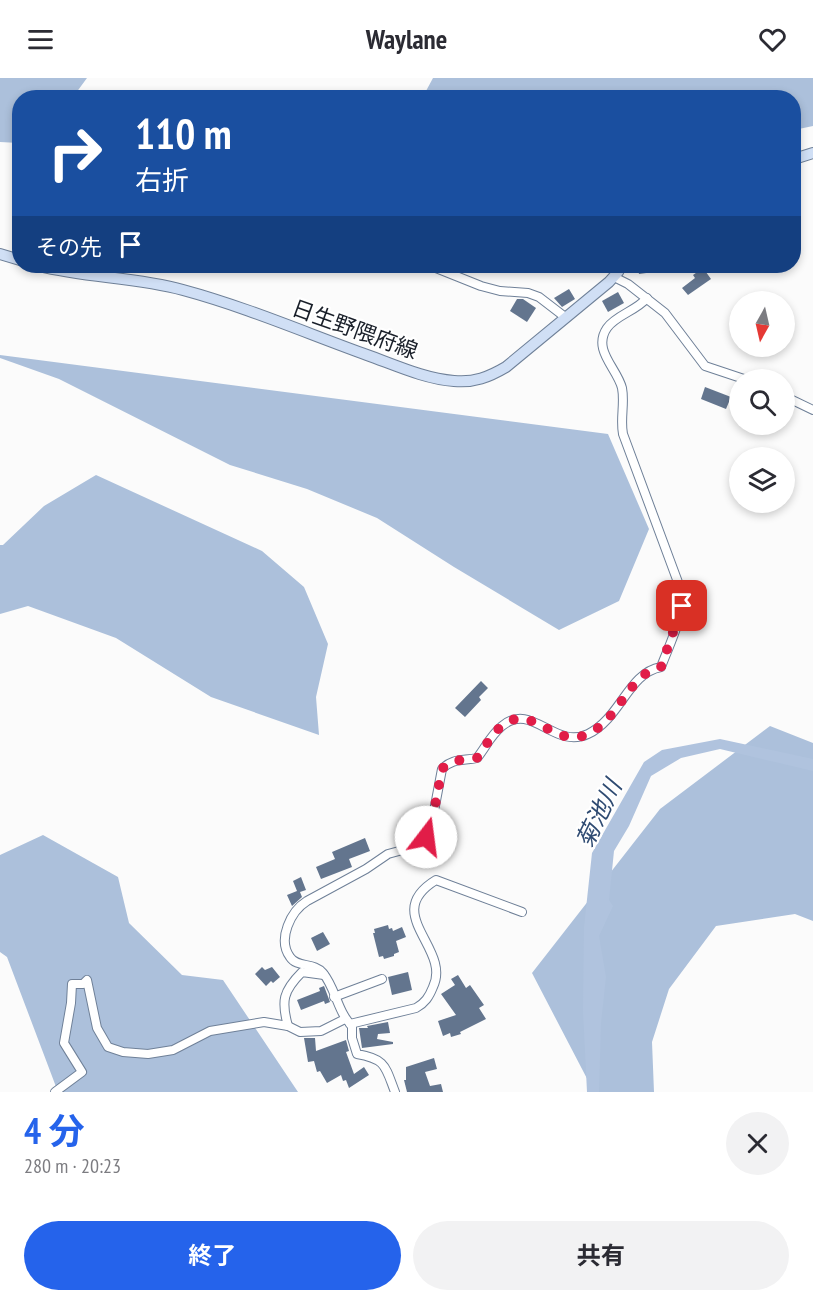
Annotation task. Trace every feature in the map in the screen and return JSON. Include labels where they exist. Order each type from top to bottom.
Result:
[{"type":"main road","name":"日生野隈府線","points":[[74,273],[179,289],[210,297],[411,371],[453,381],[475,381],[491,376],[506,367],[617,273]]},
{"type":"street","points":[[449,273],[500,291],[528,293],[539,297],[565,317]]},
{"type":"street","points":[[614,277],[647,298],[665,313],[705,366],[729,374]]},
{"type":"street","points":[[395,1092],[381,1061],[375,1057],[357,1054],[348,1022],[324,975],[314,966],[296,962],[290,957],[284,937],[287,924],[292,921],[300,905],[388,854],[419,844],[426,837],[431,827],[442,769],[447,763],[459,759],[477,758],[485,749],[486,742],[503,725],[516,719],[525,718],[535,722],[553,734],[569,737],[584,736],[600,728],[640,677],[652,668],[661,667],[679,619],[682,592],[623,434],[622,387],[605,357],[602,344],[606,329],[617,318],[639,307],[647,298]]},
{"type":"street","points":[[795,401],[813,410]]},
{"type":"street","points":[[55,1092],[82,1072],[64,1043],[72,984],[83,984],[87,980],[97,1028],[108,1047],[123,1052],[148,1054],[174,1050],[210,1030],[264,1022],[288,1026],[300,1032],[321,1031],[348,1022],[416,1008],[424,1003],[436,983],[432,956],[415,918],[414,909],[417,897],[425,886],[436,880],[522,912]]},
{"type":"street","points":[[288,1026],[283,1001],[294,981],[302,972],[324,975]]},
{"type":"street","points":[[334,997],[382,979]]},
{"type":"shaded area","points":[[0,78],[87,78],[78,90],[12,90],[12,143],[0,142]]},
{"type":"shaded area","points":[[433,78],[813,78],[813,126],[801,129],[801,90],[427,90]]},
{"type":"shaded area","points":[[0,355],[608,434],[649,529],[619,601],[559,630],[377,518],[307,489],[230,465],[59,379],[0,358]]},
{"type":"shaded area","points":[[96,475],[262,551],[304,587],[328,644],[316,697],[319,735],[211,697],[116,638],[28,606],[0,614],[0,545],[3,545],[44,506]]},
{"type":"shaded area","points":[[770,726],[813,743],[813,921],[795,914],[716,926],[669,989],[652,1042],[654,1092],[594,1092],[532,973],[660,809]]},
{"type":"shaded area","points":[[720,739],[813,759],[813,771],[720,749],[681,758],[651,776],[629,826],[614,851],[609,900],[613,906],[599,936],[606,977],[601,1023],[599,1092],[587,1092],[583,1011],[584,927],[592,853],[644,762],[662,750]]},
{"type":"shaded area","points":[[43,835],[118,877],[129,923],[182,975],[223,980],[298,1092],[58,1092],[7,957],[0,952],[0,855]]},
{"type":"building","points":[[707,273],[711,279],[688,295],[682,288],[695,278],[693,275]]},
{"type":"building","points":[[569,289],[575,299],[562,307],[554,298]]},
{"type":"building","points":[[618,292],[624,303],[608,312],[602,301]]},
{"type":"building","points":[[517,299],[523,299],[536,308],[527,322],[510,311]]},
{"type":"building","points":[[705,387],[729,396],[729,402],[726,409],[701,399]]},
{"type":"building","points":[[481,681],[488,688],[479,697],[481,700],[465,717],[455,708]]},
{"type":"building","points":[[365,838],[370,851],[349,859],[352,867],[321,879],[316,867],[335,859],[332,852]]},
{"type":"building","points":[[301,877],[306,890],[300,892],[302,897],[292,906],[287,895],[297,891],[293,881]]},
{"type":"building","points":[[388,925],[393,931],[402,927],[406,937],[396,941],[399,952],[384,959],[383,956],[379,957],[373,933],[375,933],[374,929]]},
{"type":"building","points":[[323,932],[330,944],[317,951],[311,938]]},
{"type":"building","points":[[262,967],[265,970],[272,967],[280,977],[266,986],[255,974]]},
{"type":"building","points":[[408,972],[412,990],[392,995],[388,977]]},
{"type":"building","points":[[458,975],[466,988],[470,985],[484,1005],[479,1008],[486,1019],[460,1032],[461,1034],[451,1037],[450,1033],[443,1036],[438,1021],[456,1015],[441,994],[455,985],[451,979]]},
{"type":"building","points":[[324,986],[330,1002],[325,1004],[324,1001],[301,1010],[297,1000],[320,991],[319,988]]},
{"type":"building","points":[[388,1022],[390,1033],[378,1034],[377,1039],[393,1042],[393,1044],[362,1048],[359,1028],[368,1028],[367,1026]]},
{"type":"building","points":[[304,1038],[315,1038],[316,1051],[346,1040],[349,1051],[346,1052],[354,1074],[364,1067],[369,1075],[349,1088],[341,1075],[327,1083],[320,1071],[317,1072],[314,1061],[308,1062]]},
{"type":"building","points":[[434,1058],[437,1069],[425,1072],[430,1086],[441,1084],[443,1092],[407,1092],[404,1080],[406,1080],[406,1067]]},
{"type":"route","points":[[426,837],[431,827],[442,769],[447,763],[459,759],[477,758],[485,749],[486,742],[503,725],[516,719],[525,718],[553,734],[569,737],[584,736],[600,728],[640,677],[652,668],[661,667],[682,606]]},
{"type":"water label","name":"菊池川","points":[[599,814]]}]
